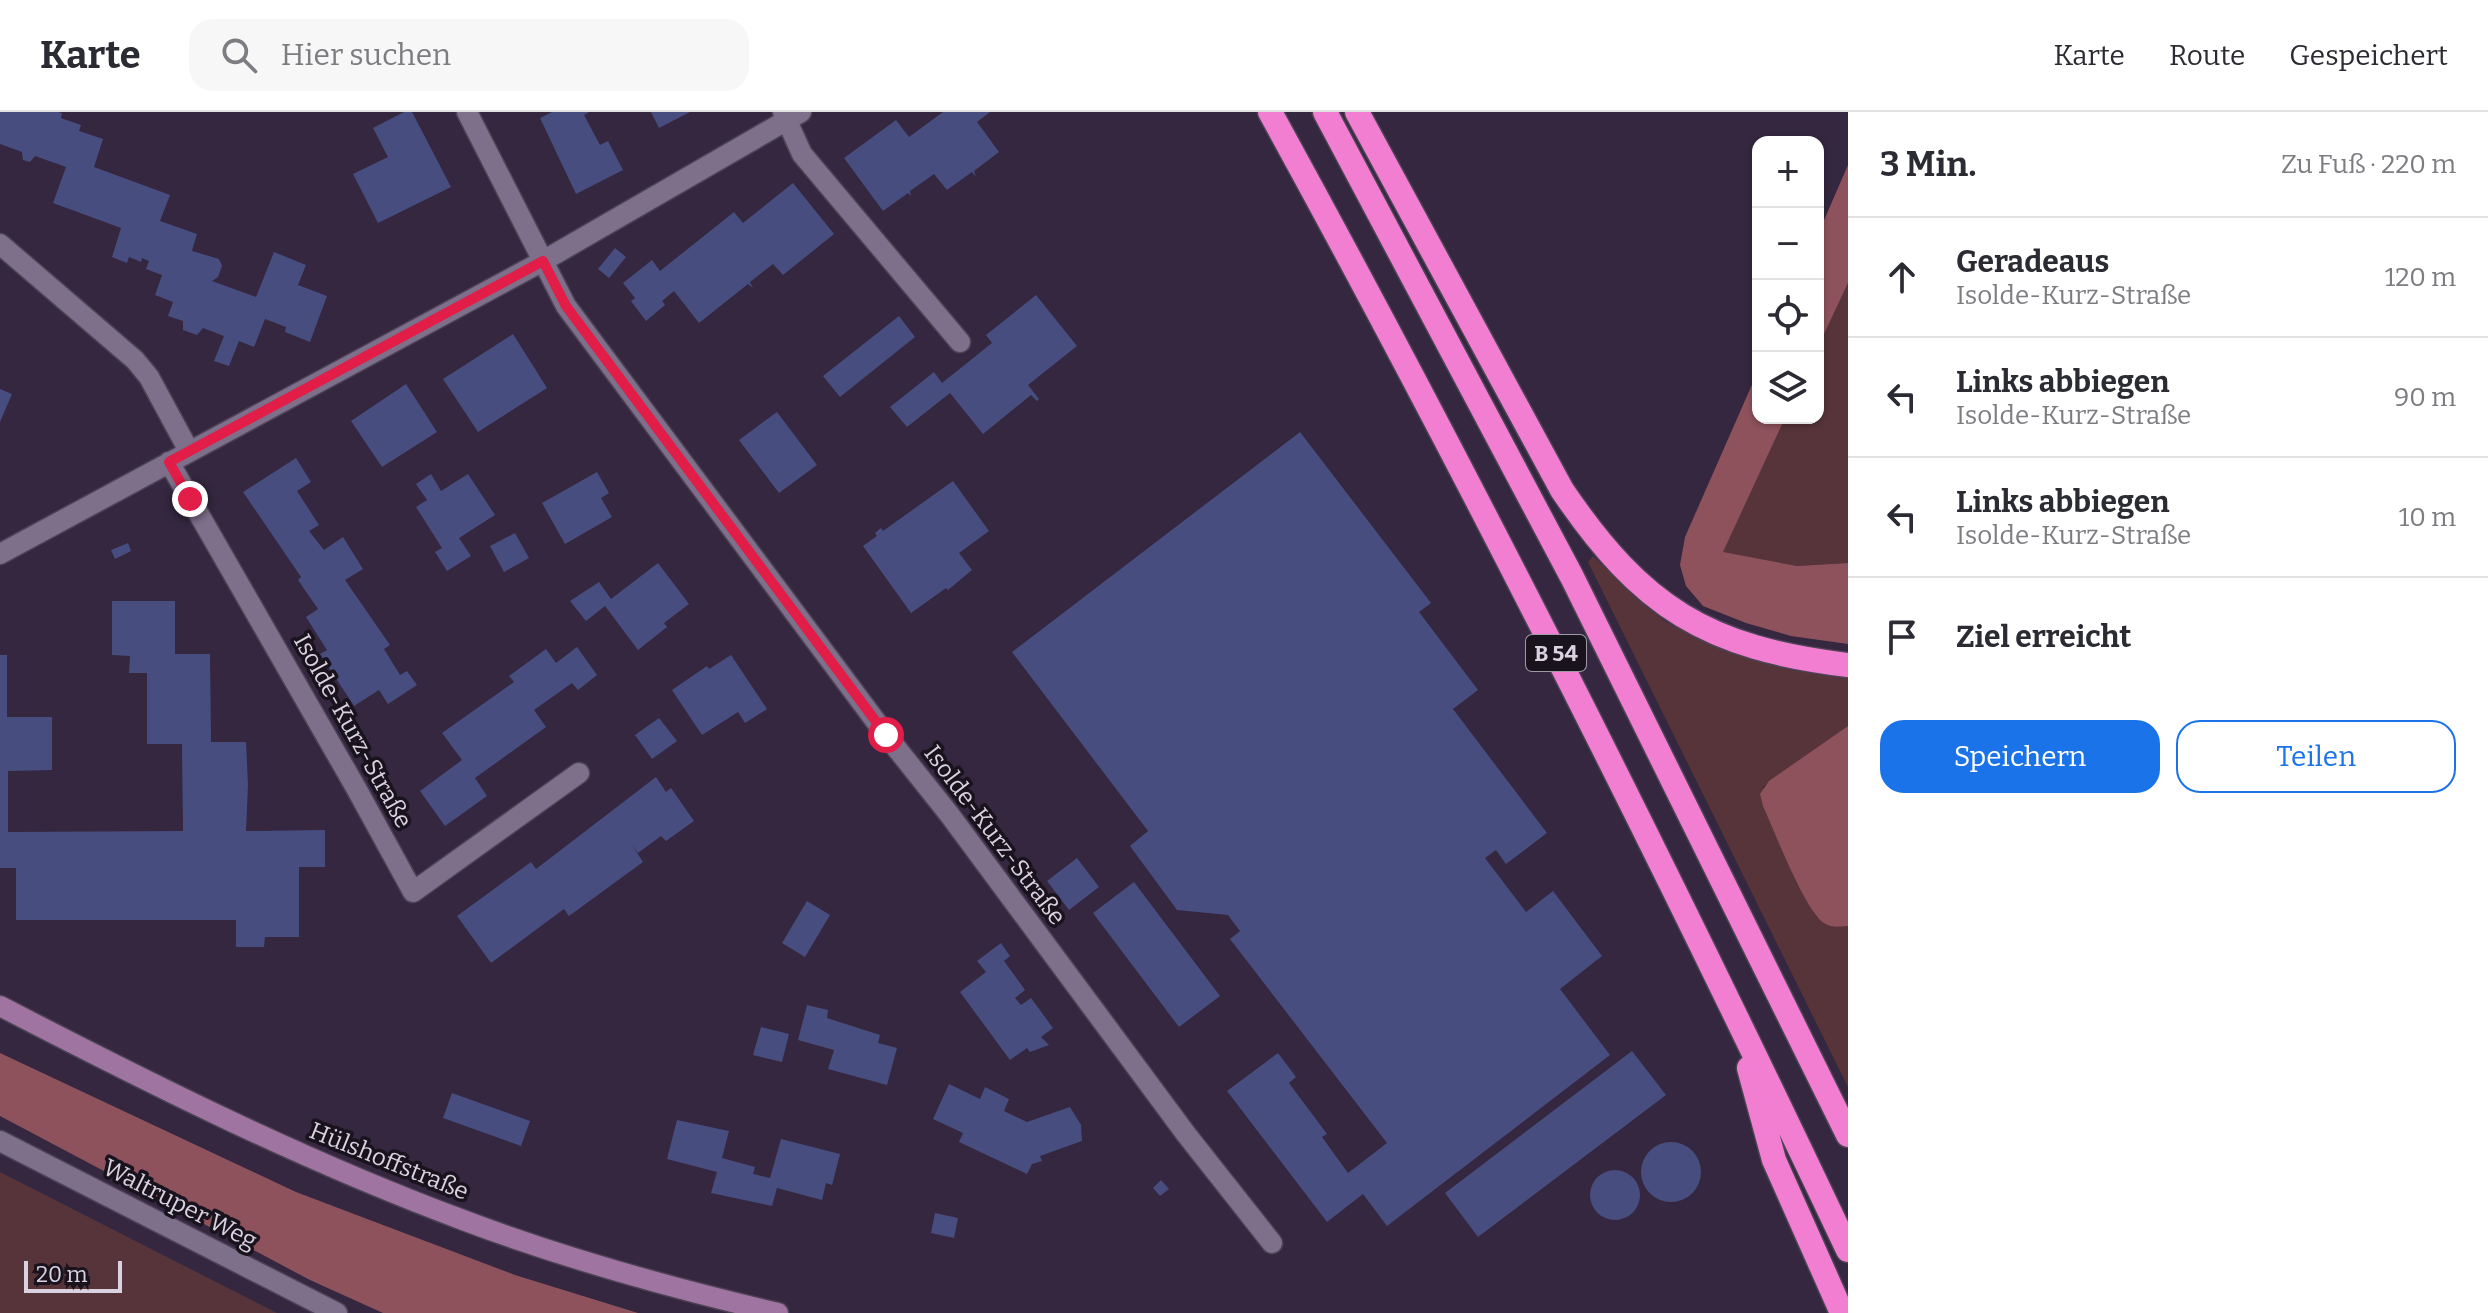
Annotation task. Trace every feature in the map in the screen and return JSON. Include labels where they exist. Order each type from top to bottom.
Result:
[{"type":"highway","name":"B 54","points":[[1270,112],[1530,603],[1733,1008],[1848,1250]]},
{"type":"highway","name":"B 54","points":[[1325,112],[1572,577],[1848,1135]]},
{"type":"highway","points":[[1357,112],[1562,490],[1622,567],[1669,608],[1721,637],[1776,654],[1848,665]]},
{"type":"highway","points":[[1733,1008],[1774,1160],[1842,1313]]},
{"type":"main road","name":"Hülshoffstraße","points":[[0,1006],[212,1112],[393,1193],[565,1255],[778,1313]]},
{"type":"street","name":"Isolde-Kurz-Straße","points":[[467,112],[566,306],[1186,1134],[1272,1243]]},
{"type":"street","points":[[0,554],[543,261],[790,115],[802,154],[960,342]]},
{"type":"street","points":[[0,244],[135,360],[149,377],[189,451]]},
{"type":"street","name":"Isolde-Kurz-Straße","points":[[169,462],[413,892],[579,773]]},
{"type":"street","name":"Waltruper Weg","points":[[0,1141],[337,1313]]},
{"type":"shaded area","points":[[1848,165],[1848,283],[1824,334],[1824,280],[1824,220]]},
{"type":"shaded area","points":[[1848,283],[1848,563],[1797,566],[1722,553],[1782,424],[1824,424],[1824,334]]},
{"type":"shaded area","points":[[1752,385],[1752,424],[1782,424],[1723,552],[1797,566],[1848,563],[1848,644],[1791,636],[1703,606],[1686,586],[1680,565],[1685,537]]},
{"type":"shaded area","points":[[1593,556],[1636,598],[1665,621],[1695,638],[1767,664],[1848,676],[1848,726],[1763,787],[1816,916],[1833,927],[1848,926],[1848,1087],[1588,562]]},
{"type":"shaded area","points":[[1848,726],[1848,926],[1836,927],[1824,923],[1808,903],[1782,850],[1760,794],[1769,781]]},
{"type":"shaded area","points":[[0,1053],[296,1192],[515,1275],[638,1313],[383,1313],[310,1280],[0,1116]]},
{"type":"shaded area","points":[[0,1172],[277,1313],[0,1313]]},
{"type":"building","points":[[0,112],[62,113],[61,118],[81,125],[79,131],[103,139],[94,167],[170,195],[160,221],[197,234],[192,251],[219,259],[222,266],[218,277],[212,281],[256,297],[274,252],[306,265],[298,285],[327,296],[310,342],[285,332],[286,327],[265,319],[254,347],[239,341],[229,366],[214,361],[224,336],[203,328],[197,335],[183,330],[183,321],[168,316],[173,302],[155,295],[162,275],[146,269],[149,261],[142,258],[141,262],[129,257],[127,263],[112,257],[121,228],[53,203],[66,167],[35,156],[30,162],[23,160],[22,152],[0,144]]},
{"type":"building","points":[[404,112],[412,112],[451,187],[378,223],[353,174],[388,157],[373,128]]},
{"type":"building","points":[[552,112],[589,112],[584,115],[600,145],[608,141],[623,170],[576,194],[540,118]]},
{"type":"building","points":[[651,112],[690,112],[659,128]]},
{"type":"building","points":[[943,112],[990,112],[977,122],[999,152],[974,171],[976,177],[972,172],[947,190],[934,174],[910,191],[911,196],[908,193],[883,211],[844,158],[896,120],[909,137]]},
{"type":"building","points":[[793,183],[834,234],[783,275],[773,264],[750,282],[753,288],[748,284],[699,323],[674,291],[662,301],[665,305],[646,321],[631,301],[635,298],[623,283],[652,260],[660,271],[734,212],[743,223]]},
{"type":"building","points":[[615,248],[626,257],[609,278],[598,269]]},
{"type":"building","points":[[1036,295],[1077,346],[1028,385],[1039,399],[1037,401],[1031,395],[983,434],[950,393],[907,427],[890,407],[934,372],[942,383],[992,343],[986,335]]},
{"type":"building","points":[[899,316],[915,337],[840,397],[823,376]]},
{"type":"building","points":[[513,334],[547,388],[478,432],[443,379]]},
{"type":"building","points":[[406,384],[437,432],[382,467],[351,421]]},
{"type":"building","points":[[0,389],[12,394],[0,422]]},
{"type":"building","points":[[777,412],[817,465],[779,493],[739,440]]},
{"type":"building","points":[[1300,432],[1431,603],[1419,612],[1478,690],[1453,709],[1547,833],[1506,864],[1496,850],[1485,858],[1526,912],[1553,891],[1602,956],[1560,989],[1610,1055],[1387,1226],[1363,1194],[1327,1222],[1227,1091],[1278,1053],[1296,1077],[1289,1083],[1327,1134],[1322,1137],[1348,1173],[1387,1143],[1230,939],[1240,931],[1228,915],[1177,910],[1130,846],[1148,831],[1012,652]]},
{"type":"building","points":[[296,458],[311,482],[297,491],[319,525],[309,531],[324,550],[343,537],[363,569],[345,580],[390,645],[384,649],[400,675],[407,671],[417,685],[388,704],[379,690],[354,706],[320,654],[327,650],[306,617],[318,609],[298,580],[301,577],[243,492]]},
{"type":"building","points":[[597,472],[609,493],[601,498],[612,517],[565,544],[542,503]]},
{"type":"building","points":[[431,474],[441,491],[468,474],[495,515],[459,538],[471,556],[447,571],[435,552],[442,548],[416,507],[427,500],[416,484]]},
{"type":"building","points":[[953,481],[989,531],[959,553],[972,570],[948,590],[946,588],[911,613],[863,546],[877,536],[875,533],[881,528],[883,531]]},
{"type":"building","points":[[515,533],[529,558],[504,572],[490,546]]},
{"type":"building","points":[[128,543],[131,551],[115,559],[111,550]]},
{"type":"building","points":[[658,563],[689,604],[664,623],[667,627],[638,650],[605,606],[586,621],[570,601],[599,582],[611,599]]},
{"type":"building","points":[[112,601],[175,601],[175,654],[210,654],[211,742],[246,742],[246,831],[325,830],[325,867],[299,867],[299,937],[265,937],[264,947],[236,947],[236,920],[16,920],[16,868],[0,868],[0,655],[7,655],[7,717],[52,717],[52,770],[8,771],[8,832],[183,831],[182,744],[147,744],[147,673],[129,673],[130,656],[112,655]]},
{"type":"building","points":[[577,647],[597,675],[578,690],[572,683],[534,710],[546,727],[475,778],[487,796],[445,826],[420,791],[462,760],[442,733],[514,682],[509,676],[546,649],[556,663]]},
{"type":"building","points":[[731,655],[767,709],[745,723],[738,712],[702,735],[672,690],[707,666],[709,669]]},
{"type":"building","points":[[659,718],[677,741],[652,759],[635,735]]},
{"type":"building","points":[[656,777],[666,792],[671,788],[694,821],[666,841],[661,836],[638,853],[632,845],[643,862],[569,916],[564,909],[491,963],[457,916],[531,862],[536,869]]},
{"type":"building","points":[[1077,858],[1099,887],[1069,910],[1047,881]]},
{"type":"building","points":[[1134,882],[1220,996],[1179,1027],[1093,913]]},
{"type":"building","points":[[807,901],[830,915],[805,957],[782,943]]},
{"type":"building","points":[[1001,943],[1010,956],[1004,961],[1025,990],[1015,998],[1021,1005],[1031,998],[1053,1028],[1041,1037],[1049,1045],[1030,1052],[1027,1048],[1010,1060],[960,992],[986,972],[977,961]]},
{"type":"building","points":[[807,1005],[828,1010],[827,1018],[880,1035],[878,1043],[897,1048],[887,1085],[828,1069],[834,1050],[798,1040]]},
{"type":"building","points":[[761,1027],[789,1034],[782,1062],[753,1055]]},
{"type":"building","points":[[1632,1051],[1666,1095],[1478,1237],[1445,1193]]},
{"type":"building","points":[[949,1084],[980,1099],[985,1087],[1009,1099],[1004,1111],[1027,1122],[1070,1107],[1081,1125],[1082,1141],[1040,1156],[1042,1161],[1032,1164],[1027,1174],[959,1142],[963,1133],[933,1119]]},
{"type":"building","points":[[452,1093],[530,1121],[521,1146],[443,1118]]},
{"type":"building","points":[[677,1120],[729,1131],[722,1158],[755,1167],[753,1174],[770,1178],[781,1139],[840,1154],[832,1185],[826,1183],[822,1200],[777,1188],[772,1206],[711,1193],[717,1172],[667,1159]]},
{"type":"building","points":[[1671,1142],[1693,1150],[1701,1172],[1693,1194],[1671,1202],[1649,1194],[1641,1172],[1649,1150]]},
{"type":"building","points":[[1615,1170],[1633,1177],[1640,1195],[1633,1213],[1615,1220],[1597,1213],[1590,1195],[1597,1177]]},
{"type":"building","points":[[1161,1180],[1169,1189],[1160,1196],[1153,1188]]},
{"type":"building","points":[[935,1213],[958,1218],[954,1238],[931,1233]]},
{"type":"route","points":[[190,499],[169,462],[543,261],[566,306],[886,735]]}]
